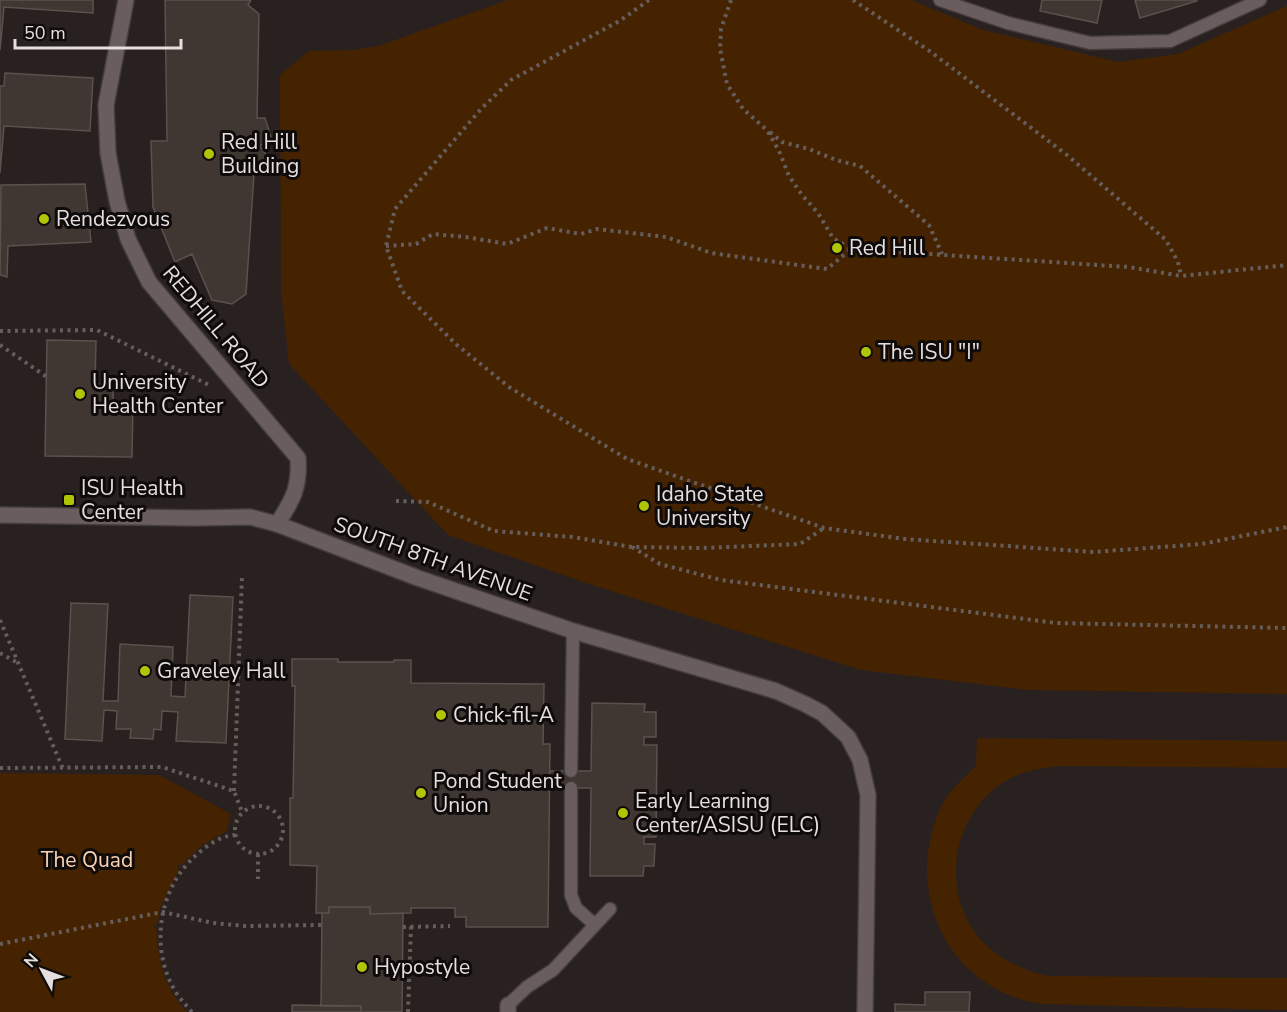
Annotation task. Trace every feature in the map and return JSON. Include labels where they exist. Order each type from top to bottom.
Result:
[{"type":"street","name":"REDHILL ROAD","points":[[126,0],[106,105],[108,153],[117,201],[128,239],[149,282],[298,458],[300,475],[293,499],[277,524]]},
{"type":"street","name":"SOUTH 8TH AVENUE","points":[[0,514],[250,517],[277,524],[418,578],[573,631],[776,692],[822,713],[848,737],[860,759],[868,795],[865,1012]]},
{"type":"lane","points":[[940,0],[1008,23],[1090,43],[1170,41],[1260,0]]},
{"type":"lane","points":[[572,771],[573,631]]},
{"type":"lane","points":[[571,788],[571,895],[576,909],[594,924]]},
{"type":"lane","points":[[508,1009],[527,987],[553,970],[610,909]]},
{"type":"path","points":[[649,0],[621,20],[512,80],[481,109],[395,209],[386,246],[402,291],[457,345],[509,387],[627,459],[824,528],[905,539],[1093,552],[1202,544],[1287,527]]},
{"type":"path","points":[[731,0],[725,15],[720,49],[727,84],[743,109],[782,142],[860,166],[929,225],[942,254]]},
{"type":"path","points":[[853,0],[931,52],[1076,163],[1166,240],[1178,262],[1181,276]]},
{"type":"path","points":[[767,130],[789,176],[802,195],[818,213],[833,238],[851,249],[1129,267],[1181,276],[1287,265]]},
{"type":"path","points":[[386,246],[416,244],[433,234],[507,244],[547,228],[581,234],[597,229],[666,237],[711,254],[827,269],[851,249]]},
{"type":"path","points":[[0,331],[97,330],[218,389]]},
{"type":"path","points":[[0,345],[47,376]]},
{"type":"path","points":[[396,501],[428,502],[494,531],[572,537],[632,547],[703,548],[800,544],[824,528]]},
{"type":"path","points":[[632,547],[660,564],[721,580],[1056,623],[1287,628]]},
{"type":"path","points":[[242,577],[234,790],[242,812]]},
{"type":"path","points":[[0,620],[63,769]]},
{"type":"path","points":[[0,653],[18,663]]},
{"type":"path","points":[[0,768],[162,766],[234,790]]},
{"type":"path","points":[[263,805],[273,809],[281,818],[284,829],[282,840],[276,848],[267,853],[258,854],[243,848],[235,835],[235,826],[242,812],[252,806],[263,805]]},
{"type":"path","points":[[192,1012],[177,994],[166,969],[160,941],[163,912],[182,869],[202,849],[228,835],[235,835]]},
{"type":"path","points":[[258,854],[258,879]]},
{"type":"path","points":[[0,944],[163,912],[213,923],[246,926],[321,925]]},
{"type":"path","points":[[408,1012],[411,926]]},
{"type":"path","points":[[403,927],[450,926]]},
{"type":"path","points":[[410,963],[449,964]]},
{"type":"green space","points":[[508,0],[911,0],[983,30],[1118,62],[1178,54],[1287,6],[1287,694],[1029,690],[861,670],[589,584],[448,535],[289,364],[281,291],[280,75],[309,51],[354,50],[378,46]]},
{"type":"green space","points":[[977,738],[1287,741],[1287,768],[1068,766],[1023,773],[1009,779],[989,793],[974,812],[963,833],[957,856],[956,880],[961,904],[970,926],[993,951],[1022,968],[1047,976],[1287,978],[1287,1010],[1041,1004],[1017,998],[987,983],[964,965],[947,942],[935,917],[928,889],[927,860],[932,831],[943,803],[976,766]]},
{"type":"green space","name":"The Quad","points":[[0,773],[159,775],[231,814],[227,831],[201,846],[181,866],[179,864],[177,866],[179,869],[161,906],[157,925],[154,925],[157,929],[164,974],[179,1003],[187,1012],[0,1012]]},
{"type":"building","points":[[0,0],[93,0],[93,13],[4,7],[0,50]]},
{"type":"building","name":"Red Hill Building","points":[[165,0],[251,0],[248,5],[259,14],[257,118],[265,118],[271,137],[260,146],[271,162],[254,174],[246,294],[232,304],[212,300],[192,254],[175,262],[153,207],[151,141],[167,141]]},
{"type":"building","points":[[1042,0],[1102,0],[1097,23],[1040,11]]},
{"type":"building","points":[[1135,0],[1197,0],[1197,1],[1140,18]]},
{"type":"building","points":[[5,73],[93,78],[90,131],[4,126],[0,173],[0,86],[4,86]]},
{"type":"building","name":"Rendezvous","points":[[85,184],[91,242],[8,246],[7,277],[0,275],[1,185]]},
{"type":"building","name":"University Health Center","points":[[47,340],[96,341],[95,384],[113,385],[113,402],[133,403],[132,457],[45,456]]},
{"type":"building","name":"Graveley Hall","points":[[190,595],[233,597],[226,743],[176,741],[178,712],[162,711],[161,730],[154,729],[153,739],[130,738],[131,729],[116,729],[117,711],[104,710],[102,741],[65,739],[71,603],[108,604],[103,701],[118,701],[120,644],[173,647],[171,696],[185,697]]},
{"type":"building","name":"Pond Student Union","points":[[292,659],[338,659],[338,662],[411,660],[411,683],[544,684],[543,744],[550,744],[548,927],[466,927],[466,917],[455,917],[455,908],[411,908],[411,913],[370,914],[370,907],[329,907],[329,913],[316,913],[317,866],[290,865],[290,798],[293,798],[295,686],[292,686]]},
{"type":"building","name":"Early Learning Center/ASISU (ELC)","points":[[592,703],[645,704],[644,712],[656,712],[656,737],[644,737],[644,745],[657,745],[656,837],[644,837],[644,844],[655,844],[654,866],[644,866],[643,876],[590,876],[591,788],[549,788],[550,771],[591,771]]},
{"type":"building","name":"Hypostyle","points":[[329,907],[370,907],[370,914],[403,913],[402,1012],[361,1012],[361,1006],[321,1006],[322,913],[329,913]]},
{"type":"building","points":[[925,992],[970,992],[969,1012],[895,1012],[895,1004],[925,1005]]},
{"type":"building","points":[[292,1005],[361,1006],[361,1012],[292,1012]]},
{"type":"place","name":"Red Hill Building","points":[[209,154]]},
{"type":"place","name":"Rendezvous","points":[[44,219]]},
{"type":"place","name":"Red Hill","points":[[837,248]]},
{"type":"place","name":"The ISU \"I\"","points":[[866,352]]},
{"type":"place","name":"University Health Center","points":[[80,394]]},
{"type":"place","name":"ISU Health Center","points":[[69,500]]},
{"type":"place","name":"Idaho State University","points":[[644,506]]},
{"type":"place","name":"Graveley Hall","points":[[145,671]]},
{"type":"place","name":"Chick-fil-A","points":[[441,715]]},
{"type":"place","name":"Pond Student Union","points":[[421,793]]},
{"type":"place","name":"Early Learning Center/ASISU (ELC)","points":[[623,813]]},
{"type":"place","name":"Hypostyle","points":[[362,967]]}]
